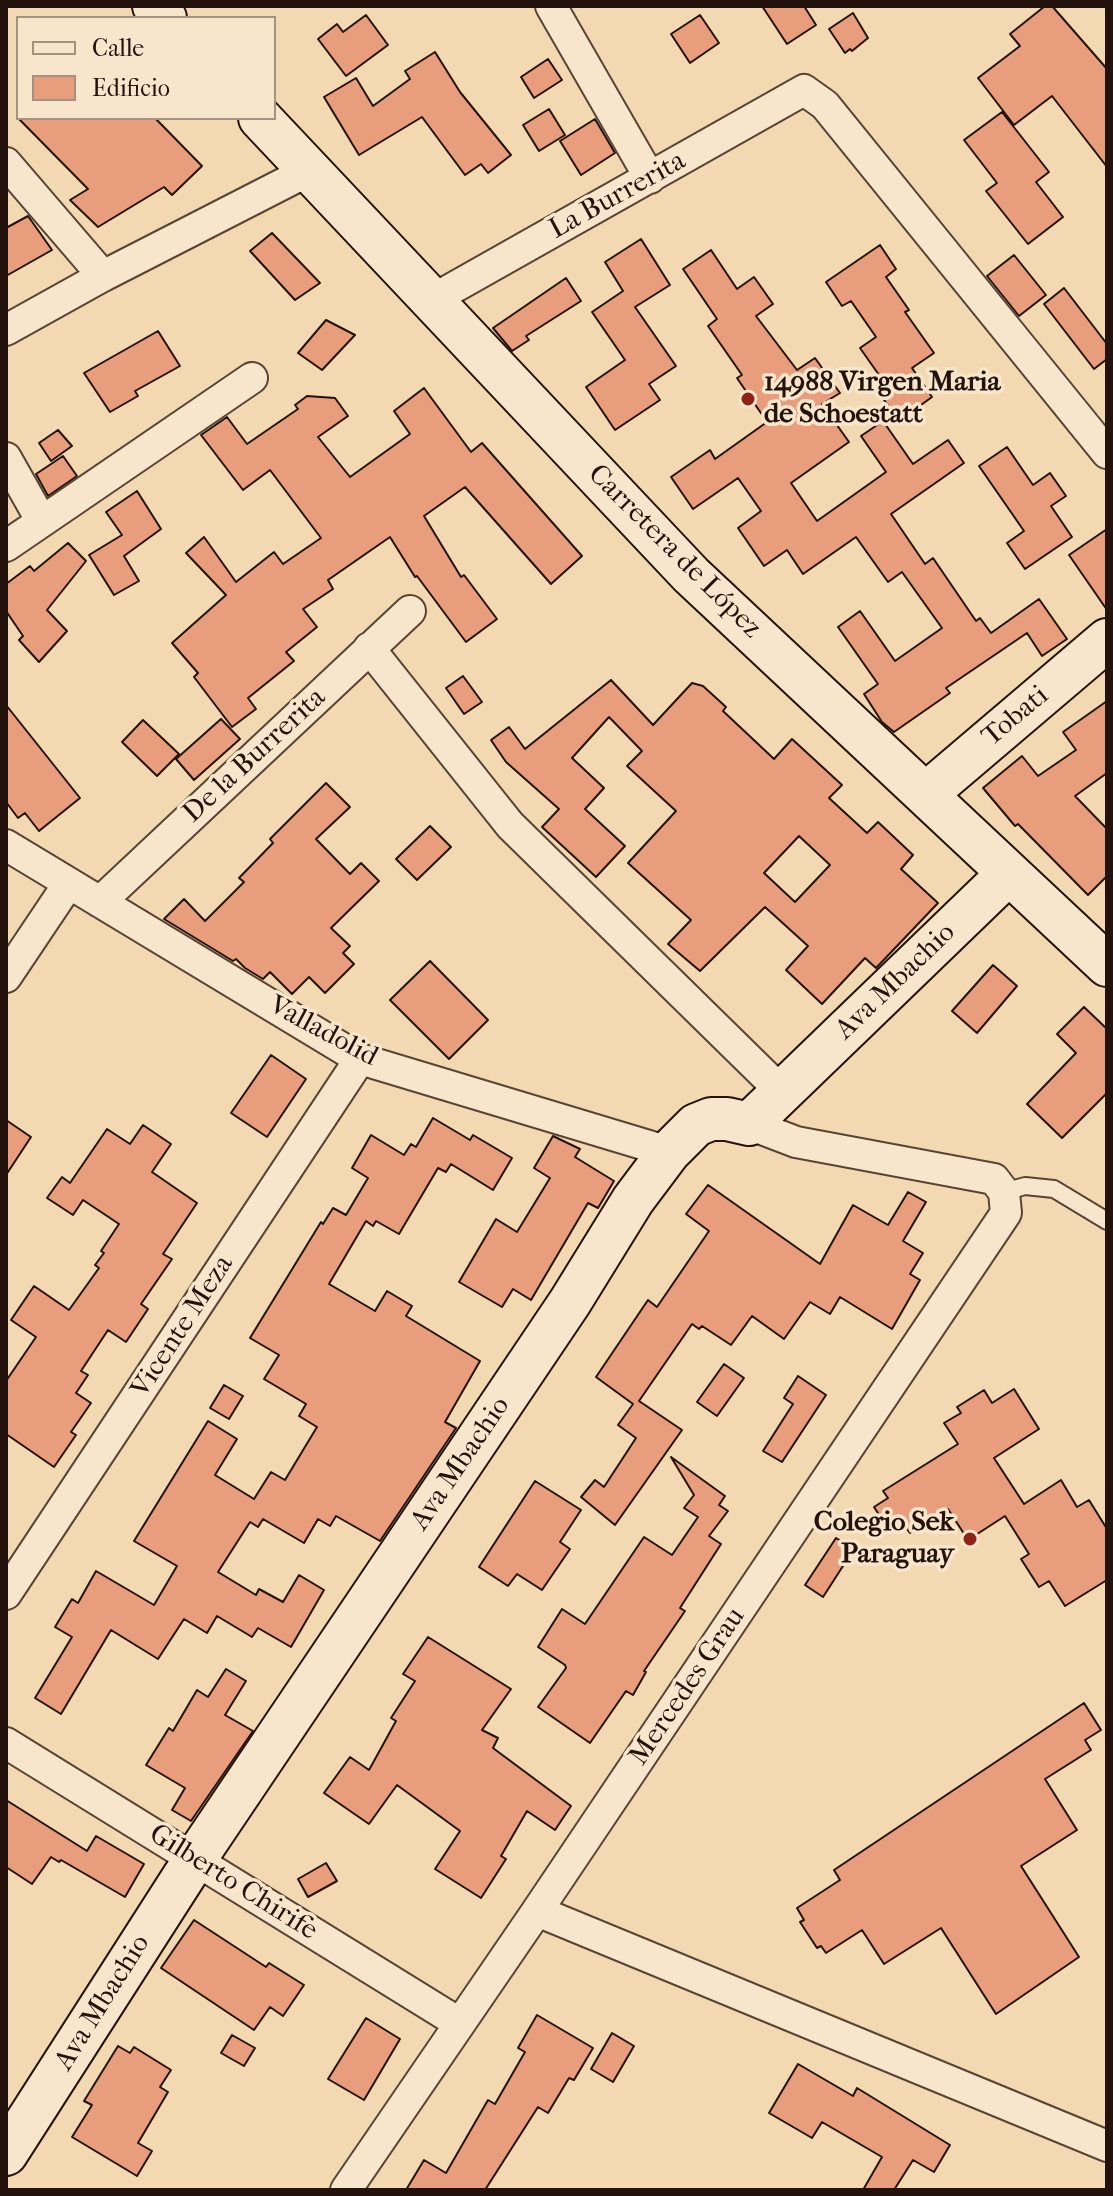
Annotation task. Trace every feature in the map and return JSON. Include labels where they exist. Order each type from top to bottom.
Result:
[{"type":"street","points":[[551,6],[650,178]]},
{"type":"street","name":"La Burrerita","points":[[430,301],[804,90],[825,105],[1107,453]]},
{"type":"street","name":"Carretera de López","points":[[262,120],[691,575],[1107,965]]},
{"type":"street","points":[[6,163],[103,276]]},
{"type":"street","points":[[6,330],[103,276],[310,170]]},
{"type":"street","points":[[6,546],[252,378]]},
{"type":"street","points":[[6,458],[41,520]]},
{"type":"street","name":"De la Burrerita","points":[[100,902],[410,611]]},
{"type":"street","name":"Tobati","points":[[926,794],[1107,640]]},
{"type":"street","points":[[369,648],[510,825],[782,1092]]},
{"type":"street","name":"Valladolid","points":[[6,845],[360,1059],[669,1152]]},
{"type":"street","name":"Ava Mbachio","points":[[6,2154],[18,2112],[195,1859],[570,1302],[633,1200],[669,1152],[696,1125],[711,1119],[749,1124],[1008,874]]},
{"type":"street","points":[[6,977],[69,883]]},
{"type":"street","name":"Vicente Meza","points":[[6,1594],[360,1059]]},
{"type":"street","points":[[749,1124],[796,1142],[999,1185]]},
{"type":"street","name":"Mercedes Grau","points":[[346,2190],[1006,1213],[999,1185]]},
{"type":"street","name":"Gilberto Chirife","points":[[6,1743],[459,2023]]},
{"type":"street","points":[[537,1911],[1107,2146]]},
{"type":"lane","points":[[999,1185],[1054,1189],[1107,1221]]},
{"type":"building","points":[[762,6],[804,6],[816,25],[787,44]]},
{"type":"building","points":[[1045,6],[1052,6],[1107,69],[1107,167],[1052,96],[1014,125],[978,78],[1020,46],[1010,34]]},
{"type":"building","points":[[853,13],[868,38],[845,53],[829,29]]},
{"type":"building","points":[[366,15],[388,45],[346,76],[318,39],[337,24],[343,32]]},
{"type":"building","points":[[700,15],[719,43],[690,63],[671,34]]},
{"type":"building","points":[[435,52],[460,92],[511,155],[488,173],[481,164],[465,175],[422,117],[359,155],[324,97],[356,78],[373,106],[410,79],[405,71]]},
{"type":"building","points":[[548,59],[562,80],[534,98],[521,77]]},
{"type":"building","points":[[549,109],[565,135],[539,151],[523,125]]},
{"type":"building","points":[[1002,112],[1049,172],[1036,182],[1063,217],[1028,244],[986,191],[997,183],[964,140]]},
{"type":"building","points":[[595,119],[615,153],[581,175],[560,141]]},
{"type":"building","points":[[20,120],[157,120],[202,166],[172,195],[164,187],[98,227],[70,200],[88,189]]},
{"type":"building","points":[[28,216],[52,250],[6,276],[6,228]]},
{"type":"building","points":[[272,233],[320,283],[295,300],[250,251]]},
{"type":"building","points":[[641,239],[670,285],[635,307],[676,366],[649,384],[660,400],[615,430],[586,387],[625,360],[592,312],[623,291],[605,262]]},
{"type":"building","points":[[880,245],[896,269],[886,277],[909,310],[905,312],[934,353],[912,368],[932,397],[899,421],[882,397],[891,392],[860,348],[876,337],[851,301],[842,306],[826,282]]},
{"type":"building","points":[[711,250],[737,289],[754,277],[773,304],[756,316],[797,370],[815,358],[840,393],[822,404],[849,442],[791,483],[817,521],[886,472],[861,436],[883,421],[913,464],[948,440],[964,463],[891,514],[925,564],[933,558],[976,621],[980,618],[991,633],[1039,599],[1067,639],[1042,656],[1027,633],[946,688],[950,693],[894,732],[882,722],[864,694],[878,684],[838,627],[860,611],[895,661],[942,628],[902,572],[888,582],[856,537],[803,574],[787,550],[764,566],[738,528],[761,511],[738,478],[693,509],[671,477],[710,450],[715,459],[767,422],[737,378],[742,375],[708,326],[717,319],[683,269]]},
{"type":"building","points":[[1014,255],[1046,295],[1019,316],[987,276]]},
{"type":"building","points":[[566,278],[581,301],[526,336],[529,340],[512,351],[493,328]]},
{"type":"building","points":[[1064,288],[1107,344],[1107,359],[1094,369],[1044,304]]},
{"type":"building","points":[[326,320],[355,335],[322,370],[298,353]]},
{"type":"building","points":[[158,331],[180,366],[135,391],[138,396],[110,412],[84,373]]},
{"type":"building","points":[[424,388],[471,452],[482,443],[582,556],[551,584],[465,487],[424,516],[461,577],[464,575],[497,619],[466,642],[415,577],[390,537],[328,580],[333,589],[303,609],[317,627],[286,652],[294,661],[248,698],[256,709],[232,727],[194,677],[198,673],[172,643],[226,595],[186,553],[204,537],[236,582],[274,552],[283,564],[321,538],[270,470],[243,490],[201,435],[227,417],[247,444],[298,409],[295,405],[307,396],[335,398],[348,416],[318,437],[350,477],[410,434],[394,411]]},
{"type":"building","points":[[58,430],[72,446],[51,461],[39,443]]},
{"type":"building","points":[[1007,447],[1033,485],[1050,473],[1066,496],[1051,506],[1072,537],[1025,569],[1007,543],[1024,531],[979,466]]},
{"type":"building","points":[[63,456],[77,476],[48,496],[36,474]]},
{"type":"building","points":[[137,491],[161,529],[124,556],[139,581],[114,595],[89,555],[122,535],[106,512]]},
{"type":"building","points":[[1107,529],[1107,610],[1069,555]]},
{"type":"building","points":[[68,543],[86,561],[47,610],[67,631],[39,662],[19,640],[23,636],[6,611],[6,584],[30,566],[34,571]]},
{"type":"building","points":[[463,676],[482,702],[464,714],[446,688]]},
{"type":"building","points":[[611,680],[653,725],[692,683],[703,686],[726,707],[723,711],[774,759],[792,739],[842,785],[829,798],[867,833],[878,822],[913,855],[901,869],[938,903],[876,968],[865,958],[822,1004],[786,970],[808,946],[765,907],[700,971],[668,944],[691,920],[628,863],[676,811],[627,766],[642,751],[609,717],[572,758],[604,788],[585,809],[625,846],[596,877],[542,827],[559,809],[506,762],[491,740],[509,727],[525,749]],"holes":[[[799,836],[830,865],[795,902],[764,873]]]},
{"type":"building","points":[[1107,701],[1107,773],[1075,796],[1107,829],[1107,876],[1088,895],[1018,824],[1015,826],[983,788],[1022,756],[1038,776],[1076,750],[1063,732]]},
{"type":"building","points":[[6,705],[80,798],[39,831],[25,813],[18,818],[6,802]]},
{"type":"building","points":[[221,719],[240,739],[194,780],[176,759]]},
{"type":"building","points":[[143,720],[179,754],[157,776],[122,742]]},
{"type":"building","points":[[326,783],[350,807],[316,839],[350,874],[361,863],[379,881],[331,928],[350,946],[343,953],[354,964],[325,993],[309,977],[292,994],[270,972],[263,979],[236,959],[233,961],[164,919],[184,899],[205,921],[244,882],[239,878],[273,843],[270,839]]},
{"type":"building","points":[[430,826],[451,847],[417,880],[396,859]]},
{"type":"building","points":[[430,961],[488,1020],[449,1059],[390,1000]]},
{"type":"building","points":[[993,965],[1017,986],[977,1033],[952,1011]]},
{"type":"building","points":[[1084,1007],[1107,1029],[1107,1093],[1062,1138],[1027,1104],[1076,1053],[1057,1034]]},
{"type":"building","points":[[271,1055],[306,1079],[267,1137],[231,1113]]},
{"type":"building","points":[[433,1118],[470,1140],[473,1135],[512,1158],[493,1190],[451,1164],[446,1172],[438,1168],[399,1234],[376,1221],[373,1226],[366,1221],[329,1284],[375,1311],[387,1291],[412,1306],[406,1316],[480,1361],[445,1422],[456,1428],[380,1541],[336,1516],[330,1526],[318,1519],[304,1543],[263,1519],[258,1527],[250,1522],[218,1572],[256,1595],[259,1589],[283,1602],[299,1575],[324,1590],[291,1647],[258,1628],[252,1637],[217,1616],[207,1633],[184,1619],[158,1659],[111,1630],[61,1714],[35,1698],[72,1637],[55,1627],[72,1599],[78,1603],[96,1571],[154,1605],[177,1566],[134,1541],[208,1421],[237,1439],[215,1475],[254,1499],[271,1472],[285,1480],[317,1427],[299,1416],[306,1404],[264,1379],[279,1355],[250,1338],[321,1222],[323,1224],[333,1208],[346,1215],[368,1178],[352,1168],[371,1135],[404,1155],[411,1144],[416,1147]]},
{"type":"building","points":[[6,1120],[31,1137],[6,1175]]},
{"type":"building","points":[[143,1125],[171,1144],[152,1172],[197,1203],[163,1254],[172,1259],[141,1304],[148,1309],[126,1342],[108,1330],[81,1371],[88,1375],[76,1393],[91,1403],[71,1432],[76,1435],[54,1467],[6,1434],[6,1381],[36,1337],[11,1320],[34,1286],[69,1310],[99,1268],[95,1265],[104,1253],[101,1251],[119,1224],[83,1200],[73,1215],[47,1198],[62,1177],[70,1183],[107,1129],[130,1144]]},
{"type":"building","points":[[553,1136],[580,1149],[575,1157],[614,1181],[598,1208],[588,1203],[531,1300],[513,1289],[502,1307],[459,1282],[496,1219],[517,1232],[550,1178],[534,1168]]},
{"type":"building","points":[[708,1185],[820,1264],[853,1205],[888,1225],[908,1192],[926,1202],[903,1241],[923,1253],[910,1274],[920,1280],[892,1329],[840,1297],[830,1314],[810,1302],[784,1339],[752,1316],[731,1345],[702,1326],[699,1329],[692,1324],[639,1401],[682,1430],[615,1525],[581,1497],[595,1480],[604,1487],[636,1438],[618,1425],[633,1404],[596,1377],[648,1300],[657,1307],[709,1231],[686,1214]]},
{"type":"building","points":[[724,1364],[744,1378],[717,1416],[697,1402]]},
{"type":"building","points":[[798,1376],[826,1395],[782,1462],[763,1451],[793,1404],[784,1398]]},
{"type":"building","points":[[224,1385],[243,1396],[229,1419],[210,1408]]},
{"type":"building","points":[[1014,1389],[1039,1429],[994,1458],[1024,1504],[1061,1480],[1077,1507],[1089,1500],[1107,1529],[1107,1580],[1065,1606],[1049,1581],[1039,1587],[1021,1559],[1029,1554],[1005,1516],[968,1540],[948,1509],[910,1533],[903,1524],[890,1532],[874,1507],[888,1498],[883,1491],[958,1444],[944,1423],[961,1413],[957,1407],[984,1390],[992,1403]]},
{"type":"building","points":[[671,1457],[725,1496],[719,1505],[728,1511],[709,1536],[721,1544],[680,1608],[685,1611],[644,1671],[633,1695],[626,1691],[590,1743],[538,1707],[566,1668],[538,1647],[562,1609],[585,1624],[644,1537],[672,1555],[698,1517],[684,1508],[694,1495]]},
{"type":"building","points":[[535,1481],[581,1510],[560,1542],[570,1549],[542,1590],[517,1574],[508,1586],[479,1567]]},
{"type":"building","points":[[836,1538],[854,1549],[823,1597],[805,1585]]},
{"type":"building","points":[[428,1637],[511,1689],[482,1730],[498,1738],[493,1748],[571,1806],[555,1830],[527,1811],[501,1856],[506,1859],[481,1898],[435,1869],[460,1831],[397,1785],[369,1824],[324,1793],[350,1757],[369,1770],[396,1721],[391,1718],[415,1681],[403,1674]]},
{"type":"building","points":[[226,1669],[246,1681],[225,1715],[253,1731],[191,1821],[172,1810],[185,1788],[146,1765],[169,1728],[173,1731],[197,1690],[208,1697]]},
{"type":"building","points":[[1084,1703],[1101,1730],[1085,1740],[1091,1750],[1045,1779],[1077,1830],[1021,1866],[1079,1957],[996,2014],[941,1928],[884,1964],[862,1930],[826,1953],[821,1946],[817,1948],[800,1922],[804,1920],[797,1908],[840,1880],[834,1870]]},
{"type":"building","points":[[6,1800],[87,1851],[96,1836],[144,1864],[125,1897],[51,1857],[32,1884],[6,1867]]},
{"type":"building","points":[[326,1863],[337,1881],[308,1897],[298,1879]]},
{"type":"building","points":[[194,1920],[266,1967],[269,1963],[304,1985],[283,2016],[270,2007],[254,2030],[161,1968]]},
{"type":"building","points":[[537,2015],[593,2048],[574,2080],[569,2078],[548,2113],[538,2107],[485,2190],[406,2190],[424,2160],[446,2173],[488,2100],[495,2104],[525,2052],[518,2048]]},
{"type":"building","points":[[366,2018],[400,2039],[364,2100],[328,2079]]},
{"type":"building","points":[[612,2033],[634,2046],[613,2082],[591,2069]]},
{"type":"building","points":[[232,2035],[255,2048],[244,2066],[221,2053]]},
{"type":"building","points":[[118,2046],[130,2053],[134,2047],[171,2070],[160,2087],[168,2092],[138,2143],[152,2151],[137,2176],[72,2137],[92,2105],[84,2101]]},
{"type":"building","points":[[798,2064],[853,2096],[857,2088],[950,2145],[934,2172],[913,2160],[894,2190],[863,2190],[882,2157],[822,2122],[812,2138],[769,2113]]},
{"type":"place","name":"14988 Virgen Maria de Schoestatt","points":[[748,399]]},
{"type":"place","name":"Colegio Sek Paraguay","points":[[970,1539]]}]
